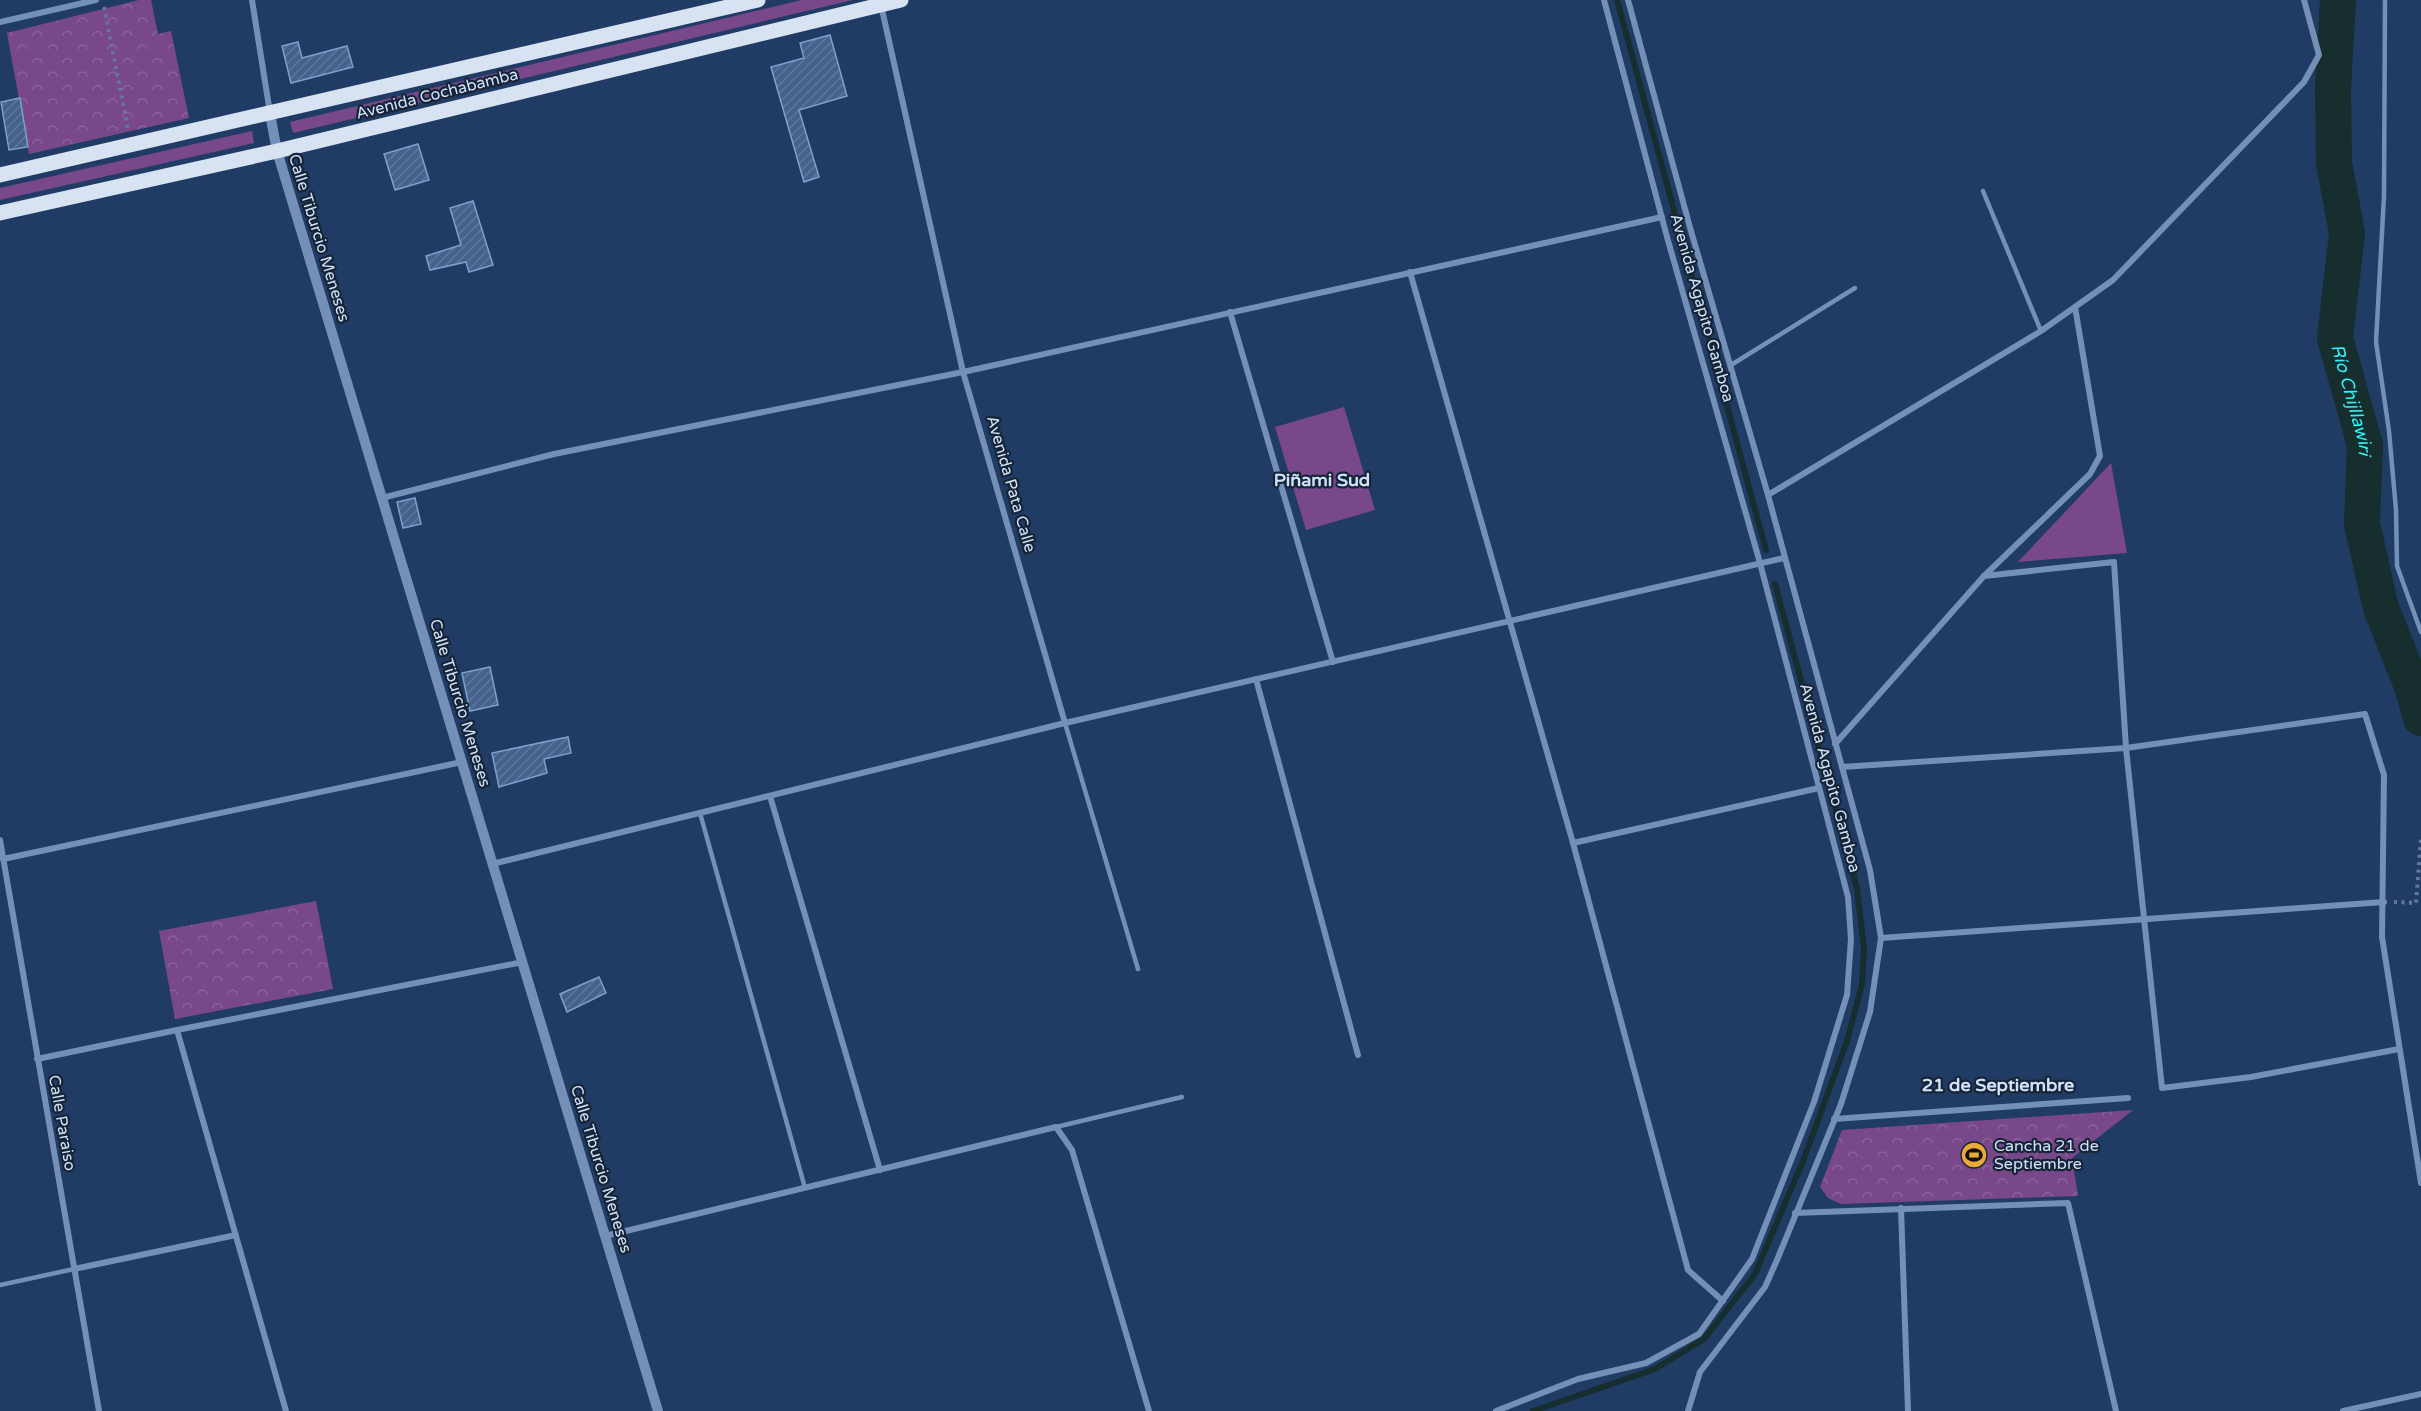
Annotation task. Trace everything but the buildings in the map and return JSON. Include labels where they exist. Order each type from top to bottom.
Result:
[{"type":"main road","name":"Avenida Cochabamba","points":[[0,176],[758,0]]},
{"type":"main road","name":"Avenida Cochabamba","points":[[0,213],[277,151],[881,2],[900,0]]},
{"type":"street","points":[[0,22],[96,0]]},
{"type":"street","name":"Calle Tiburcio Meneses","points":[[252,0],[277,151],[658,1411]]},
{"type":"street","name":"Avenida Agapito Gamboa","points":[[1496,1411],[1578,1379],[1646,1363],[1699,1334],[1752,1259],[1814,1102],[1847,994],[1851,939],[1848,897],[1760,564],[1662,217],[1604,0]]},
{"type":"street","name":"Avenida Agapito Gamboa","points":[[1628,0],[1691,231],[1768,495],[1870,870],[1881,938],[1870,1012],[1841,1104],[1765,1287],[1700,1372],[1688,1411]]},
{"type":"street","points":[[1768,495],[2041,331],[2113,280],[2304,82],[2319,56],[2304,0]]},
{"type":"street","name":"Avenida Pata Calle","points":[[881,2],[963,372],[1065,723]]},
{"type":"street","points":[[382,498],[554,454],[963,372],[1662,217]]},
{"type":"street","points":[[1410,272],[1573,843],[1688,1270],[1723,1301]]},
{"type":"street","points":[[1835,744],[1984,576],[2090,474],[2100,456],[2075,307]]},
{"type":"street","points":[[1230,312],[1333,662]]},
{"type":"street","points":[[492,864],[1065,723],[1784,558]]},
{"type":"street","points":[[1984,576],[2114,562],[2126,748],[2162,1088],[2251,1077],[2399,1049]]},
{"type":"street","points":[[1256,679],[1358,1056]]},
{"type":"street","points":[[1842,767],[2126,748],[2365,714],[2384,775],[2382,937],[2421,1183]]},
{"type":"street","points":[[3,859],[462,762]]},
{"type":"street","points":[[1573,843],[1819,788]]},
{"type":"street","points":[[770,796],[880,1170]]},
{"type":"street","name":"Calle Paraiso","points":[[0,840],[99,1411]]},
{"type":"street","points":[[1881,938],[2384,902]]},
{"type":"street","points":[[37,1059],[523,962]]},
{"type":"street","points":[[177,1030],[286,1411]]},
{"type":"street","points":[[1834,1119],[2128,1098]]},
{"type":"street","points":[[605,1236],[1056,1127],[1072,1150],[1149,1411]]},
{"type":"street","points":[[1796,1212],[2068,1203],[2116,1411]]},
{"type":"street","points":[[1901,1208],[1908,1411]]},
{"type":"street","points":[[74,1269],[236,1235]]},
{"type":"street","points":[[2343,1411],[2421,1394]]},
{"type":"lane","points":[[2385,0],[2384,196],[2376,342],[2391,453],[2396,510],[2397,566],[2421,632]]},
{"type":"lane","points":[[1983,191],[2041,331]]},
{"type":"lane","points":[[1731,365],[1855,288]]},
{"type":"lane","name":"Avenida Pata Calle","points":[[1065,723],[1138,969]]},
{"type":"lane","points":[[700,813],[806,1188]]},
{"type":"lane","points":[[1056,1127],[1182,1097]]},
{"type":"lane","points":[[0,1285],[74,1269]]},
{"type":"path","points":[[103,0],[132,146]]},
{"type":"path","points":[[2384,902],[2416,903],[2421,839]]},
{"type":"green space","points":[[139,0],[151,0],[158,34],[171,31],[189,118],[29,154],[7,33]]},
{"type":"green space","points":[[802,0],[853,0],[293,133],[290,122]]},
{"type":"green space","points":[[252,131],[254,143],[0,200],[0,188]]},
{"type":"green space","points":[[1344,407],[1375,510],[1306,530],[1275,427]]},
{"type":"green space","points":[[2111,463],[2127,553],[2018,562]]},
{"type":"green space","points":[[316,901],[333,989],[175,1019],[159,931]]},
{"type":"green space","points":[[2133,1110],[2072,1158],[2078,1196],[1841,1204],[1828,1198],[1820,1187],[1842,1130]]},
{"type":"waterway","points":[[1617,0],[1766,550]]},
{"type":"waterway","name":"Río Chijllawiri","points":[[2338,0],[2333,88],[2334,163],[2347,233],[2335,338],[2365,445],[2362,524],[2381,608],[2412,686],[2421,718]]},
{"type":"waterway","points":[[1533,1411],[1655,1369],[1704,1339],[1755,1274],[1803,1161],[1847,1041],[1862,984],[1864,948],[1857,888],[1775,584]]},
{"type":"place","name":"Cancha 21 de Septiembre","points":[[1974,1155]]},
{"type":"district","name":"Piñami Sud","points":[[1322,480]]},
{"type":"district","name":"21 de Septiembre","points":[[1998,1085]]}]
